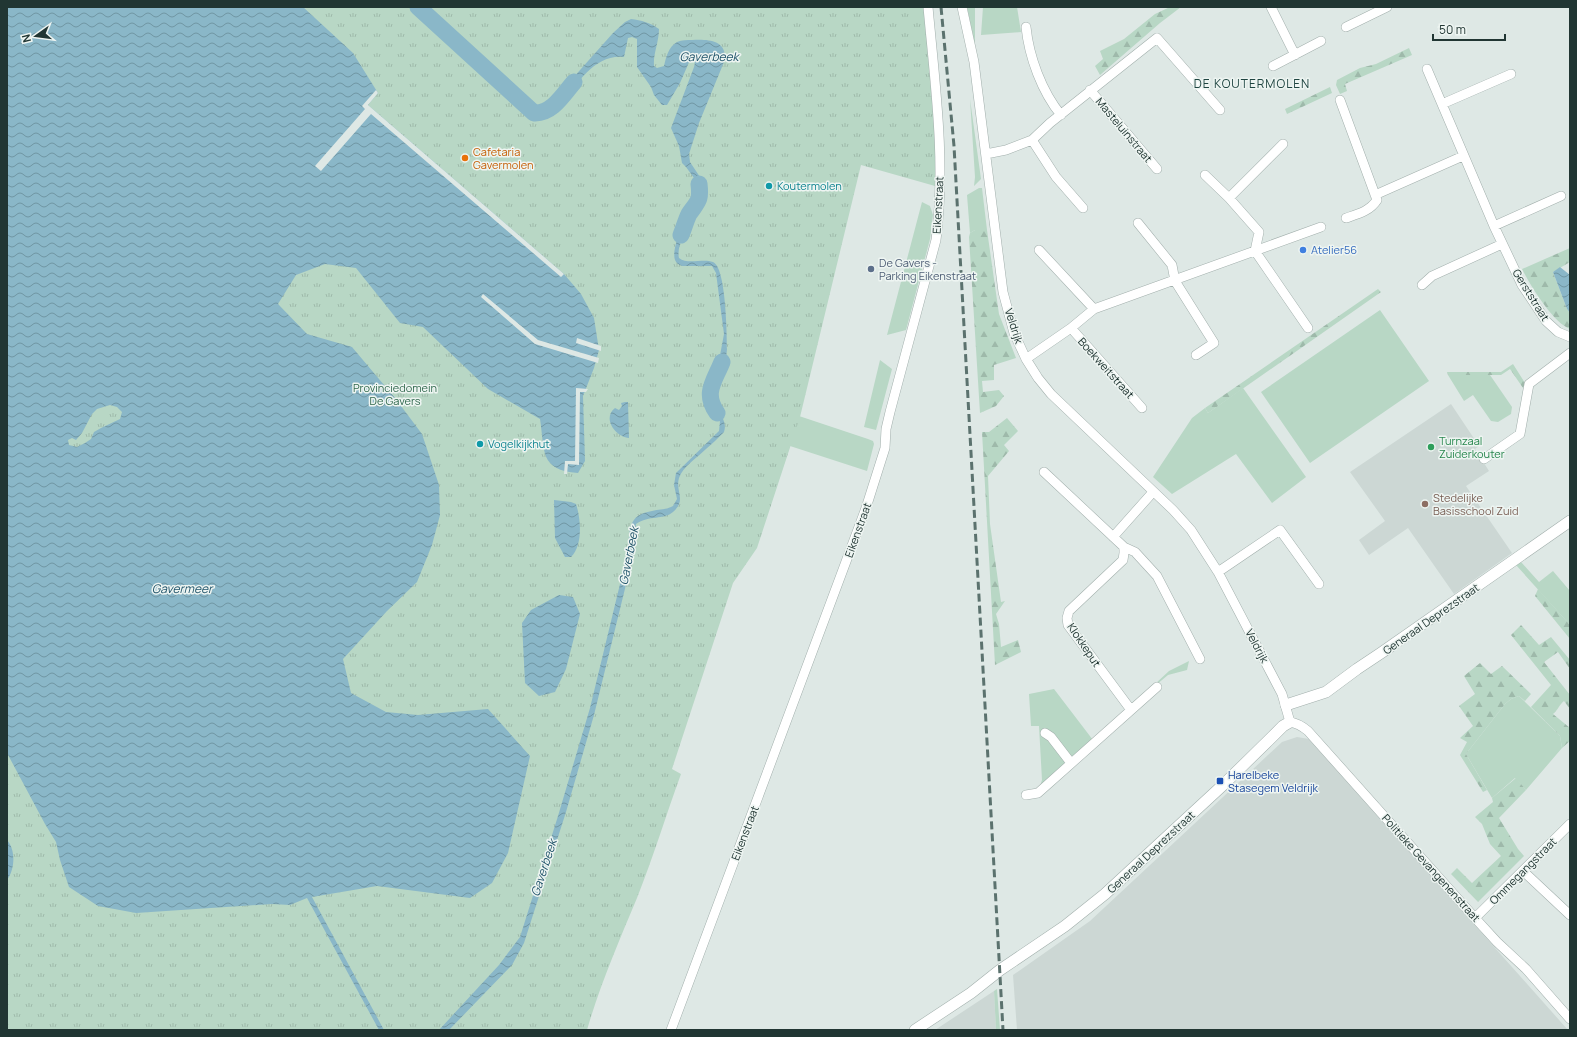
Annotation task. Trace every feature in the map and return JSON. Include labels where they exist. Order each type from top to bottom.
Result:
[{"type":"street","name":"Eikenstraat","points":[[671,1030],[863,515],[885,448],[886,429],[936,240],[938,220],[940,135],[928,7]]},
{"type":"street","name":"Veldrijk","points":[[962,7],[974,62],[1003,292],[1014,333],[1026,359],[1038,378],[1063,407],[1173,510],[1191,530],[1218,572],[1258,646],[1282,694],[1290,722]]},
{"type":"street","points":[[1271,7],[1295,55]]},
{"type":"street","points":[[1346,27],[1387,7]]},
{"type":"street","points":[[1026,28],[1027,42],[1032,61],[1052,104],[1061,115]]},
{"type":"street","name":"Masteluinstraat","points":[[986,154],[1006,150],[1032,140],[1090,90],[1157,38],[1220,110]]},
{"type":"street","points":[[1273,66],[1321,41]]},
{"type":"street","name":"Gerststraat","points":[[1427,69],[1463,156],[1522,285],[1546,321],[1558,332],[1570,337]]},
{"type":"street","points":[[1442,104],[1511,74]]},
{"type":"street","name":"Masteluinstraat","points":[[1090,90],[1157,170]]},
{"type":"street","points":[[1340,100],[1377,200],[1373,206],[1363,212],[1346,218]]},
{"type":"street","points":[[1032,140],[1056,176],[1083,208]]},
{"type":"street","points":[[1229,198],[1283,144]]},
{"type":"street","points":[[1375,195],[1463,156]]},
{"type":"street","points":[[1205,175],[1229,198],[1259,232],[1255,250],[1308,328]]},
{"type":"street","points":[[1494,226],[1561,196]]},
{"type":"street","points":[[1138,223],[1172,264],[1175,281],[1214,343],[1196,355]]},
{"type":"street","name":"Boekweitstraat","points":[[1026,359],[1071,328],[1094,309],[1321,227]]},
{"type":"street","points":[[1422,285],[1432,276],[1502,244]]},
{"type":"street","points":[[1039,250],[1094,309]]},
{"type":"street","name":"Boekweitstraat","points":[[1071,328],[1142,408]]},
{"type":"street","points":[[1484,459],[1520,434],[1528,384],[1570,353]]},
{"type":"street","points":[[1044,472],[1124,547],[1135,552],[1157,576],[1200,658]]},
{"type":"street","points":[[1113,536],[1154,492]]},
{"type":"street","name":"Generaal Deprezstraat","points":[[1286,705],[1326,692],[1352,672],[1382,653],[1570,522]]},
{"type":"street","points":[[1218,572],[1280,530],[1319,584]]},
{"type":"street","name":"Klokkeput","points":[[1124,547],[1123,560],[1069,611],[1067,618],[1068,625],[1131,710]]},
{"type":"street","points":[[1026,795],[1038,793],[1157,686]]},
{"type":"street","name":"Generaal Deprezstraat","points":[[915,1030],[971,993],[1002,968],[1065,926],[1106,894],[1223,785],[1272,737],[1290,722]]},
{"type":"street","name":"Politieke Gevangenenstraat","points":[[1290,722],[1296,723],[1308,731],[1475,918],[1497,942],[1526,969],[1570,1019]]},
{"type":"street","points":[[1045,733],[1051,737],[1071,763]]},
{"type":"street","name":"Ommegangstraat","points":[[1475,918],[1570,824]]},
{"type":"street","points":[[1523,871],[1570,915]]},
{"type":"shaded area","name":"Stedelijke Basisschool Zuid","points":[[1451,404],[1479,446],[1475,449],[1489,471],[1466,486],[1512,553],[1454,594],[1408,528],[1369,555],[1359,540],[1385,521],[1350,472]]},
{"type":"shaded area","points":[[1297,737],[1309,739],[1568,1030],[1017,1030],[1013,975],[1090,921],[1282,742]]},
{"type":"shaded area","points":[[994,991],[996,1030],[935,1030]]},
{"type":"green space","name":"Provinciedomein De Gavers","points":[[7,7],[924,7],[935,135],[935,186],[861,165],[800,417],[757,548],[733,583],[672,769],[681,774],[649,868],[604,980],[587,1030],[7,1030]]},
{"type":"green space","points":[[967,7],[975,7],[975,45]]},
{"type":"green space","points":[[983,7],[1017,7],[1021,32],[981,35]]},
{"type":"green space","points":[[1170,7],[1181,7],[1160,23],[1100,75],[1095,66],[1103,59],[1100,51],[1124,39],[1155,14]]},
{"type":"green space","points":[[1409,48],[1412,55],[1345,84],[1347,91],[1340,94],[1336,85],[1337,80],[1360,68],[1376,64]]},
{"type":"green space","points":[[1330,87],[1332,93],[1287,114],[1285,109]]},
{"type":"green space","points":[[970,99],[981,179],[974,186],[975,177]]},
{"type":"green space","points":[[979,188],[982,188],[987,230],[975,230],[970,233],[967,195]]},
{"type":"green space","points":[[922,202],[930,206],[933,215],[930,239],[906,330],[887,335]]},
{"type":"green space","points":[[975,230],[987,230],[999,314],[1016,358],[994,365],[994,380],[982,381],[983,392],[999,390],[1004,396],[996,406],[980,413],[969,237],[970,233]]},
{"type":"green space","points":[[1570,248],[1570,262],[1553,272],[1567,309],[1570,313],[1570,329],[1563,325],[1549,312],[1530,284],[1522,269]]},
{"type":"green space","points":[[1378,289],[1381,292],[1208,413],[1205,408]]},
{"type":"green space","points":[[1380,310],[1429,381],[1310,463],[1261,392]]},
{"type":"green space","points":[[880,360],[892,369],[876,430],[864,427]]},
{"type":"green space","points":[[1513,364],[1525,383],[1523,388],[1510,369],[1501,375],[1448,375],[1447,372],[1501,372]]},
{"type":"green space","points":[[1448,375],[1490,375],[1512,407],[1511,414],[1498,422],[1491,421],[1473,395],[1464,401]]},
{"type":"green space","points":[[1243,388],[1306,477],[1272,503],[1236,454],[1172,494],[1153,477],[1192,418],[1205,408],[1208,413]]},
{"type":"green space","points":[[793,414],[873,441],[874,444],[867,471],[790,446],[764,524]]},
{"type":"green space","points":[[1007,418],[1018,431],[1004,445],[1009,451],[988,476],[990,524],[1001,602],[1005,601],[996,614],[999,624],[1001,647],[1018,640],[1021,652],[995,665],[982,432],[989,432]]},
{"type":"green space","points":[[1521,562],[1539,582],[1553,571],[1570,591],[1570,625],[1516,565]]},
{"type":"green space","points":[[1538,589],[1570,625],[1570,639],[1535,596]]},
{"type":"green space","points":[[1521,625],[1539,645],[1551,637],[1570,660],[1570,669],[1558,652],[1544,662],[1570,695],[1570,709],[1564,701],[1553,714],[1570,728],[1570,741],[1562,748],[1560,736],[1531,707],[1551,685],[1511,635]]},
{"type":"green space","points":[[1189,661],[1187,670],[1168,675],[1156,685],[1155,684],[1169,671]]},
{"type":"green space","points":[[1480,663],[1491,674],[1502,666],[1531,694],[1525,701],[1519,696],[1511,699],[1505,704],[1466,754],[1487,790],[1483,792],[1460,755],[1467,742],[1460,738],[1473,726],[1459,706],[1475,694],[1464,676]]},
{"type":"green space","points":[[1054,689],[1096,744],[1040,786],[1042,780],[1039,726],[1031,726],[1029,694]]},
{"type":"green space","points":[[1519,696],[1560,736],[1562,748],[1526,790],[1515,778],[1492,798],[1466,754],[1505,704],[1511,699]]},
{"type":"green space","points":[[1516,778],[1526,790],[1499,818],[1524,856],[1478,902],[1451,874],[1457,868],[1472,883],[1501,856],[1490,844],[1482,824],[1475,817],[1493,802],[1492,798]]},
{"type":"green space","points":[[997,989],[1000,1030],[996,1030],[994,991]]},
{"type":"water","name":"Gavermeer","points":[[7,7],[303,7],[353,53],[378,93],[368,105],[564,274],[581,294],[594,318],[599,350],[583,396],[585,461],[578,473],[556,468],[550,463],[546,457],[544,449],[540,419],[488,389],[423,327],[400,323],[356,268],[325,264],[296,275],[278,304],[307,334],[352,347],[395,398],[422,434],[439,485],[440,515],[432,545],[417,582],[387,611],[343,659],[351,693],[386,712],[418,715],[488,709],[530,756],[508,853],[492,883],[470,898],[377,886],[312,897],[384,1030],[379,1030],[307,898],[290,905],[272,904],[136,913],[98,906],[69,887],[56,842],[7,753]],"holes":[[[110,405],[117,407],[122,412],[120,419],[94,432],[91,439],[85,443],[77,447],[69,445],[68,440],[72,438],[76,440],[82,433],[92,414],[97,409]]]},
{"type":"water","name":"Gaverbeek","points":[[631,19],[646,22],[659,29],[654,61],[654,66],[657,68],[664,66],[669,50],[679,41],[704,40],[716,42],[723,49],[725,55],[724,62],[699,123],[689,154],[690,162],[700,177],[702,185],[702,202],[700,210],[693,205],[695,187],[694,178],[682,163],[679,146],[671,128],[694,67],[694,59],[690,60],[680,83],[667,105],[662,105],[637,67],[637,39],[632,37],[628,38],[624,57],[614,57],[604,60],[581,78],[562,102],[556,97],[613,33],[625,22]]},
{"type":"water","points":[[687,213],[691,216],[680,243],[678,254],[679,258],[687,261],[713,262],[721,276],[725,302],[727,349],[726,359],[717,383],[711,382],[718,366],[724,334],[716,273],[712,266],[682,266],[676,262],[674,255],[676,243]]},
{"type":"water","points":[[1560,267],[1570,275],[1570,313],[1567,309],[1553,272]]},
{"type":"water","points":[[707,390],[713,393],[713,398],[724,422],[724,432],[687,466],[681,474],[678,483],[680,499],[677,508],[665,516],[646,519],[636,524],[634,552],[594,715],[566,812],[524,943],[512,965],[449,1030],[439,1030],[499,965],[520,937],[590,708],[628,551],[631,525],[638,516],[644,513],[673,506],[677,499],[674,485],[676,473],[719,431],[720,421],[708,403],[706,395]]},
{"type":"water","points":[[628,402],[629,438],[624,437],[615,431],[610,422],[611,412],[615,408],[619,410],[622,406],[621,403]]},
{"type":"water","points":[[554,500],[576,504],[580,532],[578,546],[571,557],[565,557],[555,538]]},
{"type":"water","points":[[559,595],[573,597],[580,614],[566,669],[555,692],[539,696],[525,683],[522,623],[531,610]]},
{"type":"water","points":[[7,840],[12,849],[13,865],[10,876],[7,880]]},
{"type":"pier","points":[[376,90],[378,93],[368,105],[564,274],[561,277],[371,114],[321,171],[315,166],[365,109],[362,106]]},
{"type":"pier","points":[[483,294],[538,340],[599,358],[598,363],[535,344],[481,297]]},
{"type":"pier","points":[[577,338],[601,346],[601,351],[576,343]]},
{"type":"pier","points":[[576,388],[588,389],[586,392],[580,392],[579,465],[568,464],[567,474],[564,474],[565,461],[575,461]]},
{"type":"waterway","name":"Gaverbeek","points":[[418,7],[534,113],[552,107],[574,82]]},
{"type":"waterway","name":"Gaverbeek","points":[[681,235],[689,214],[699,198],[699,184]]},
{"type":"waterway","name":"Gaverbeek","points":[[717,413],[713,406],[710,393],[722,362]]},
{"type":"railway","points":[[941,7],[954,146],[1003,1030]]},
{"type":"place","name":"Cafetaria Gavermolen","points":[[465,158]]},
{"type":"place","name":"Koutermolen","points":[[769,186]]},
{"type":"place","name":"Atelier56","points":[[1303,250]]},
{"type":"place","name":"De Gavers - Parking Eikenstraat","points":[[871,269]]},
{"type":"place","name":"Vogelkijkhut","points":[[480,444]]},
{"type":"place","name":"Turnzaal Zuiderkouter","points":[[1431,447]]},
{"type":"place","name":"Stedelijke Basisschool Zuid","points":[[1425,504]]},
{"type":"place","name":"Harelbeke Stasegem Veldrijk","points":[[1220,781]]},
{"type":"district","name":"DE KOUTERMOLEN","points":[[1252,84]]}]
